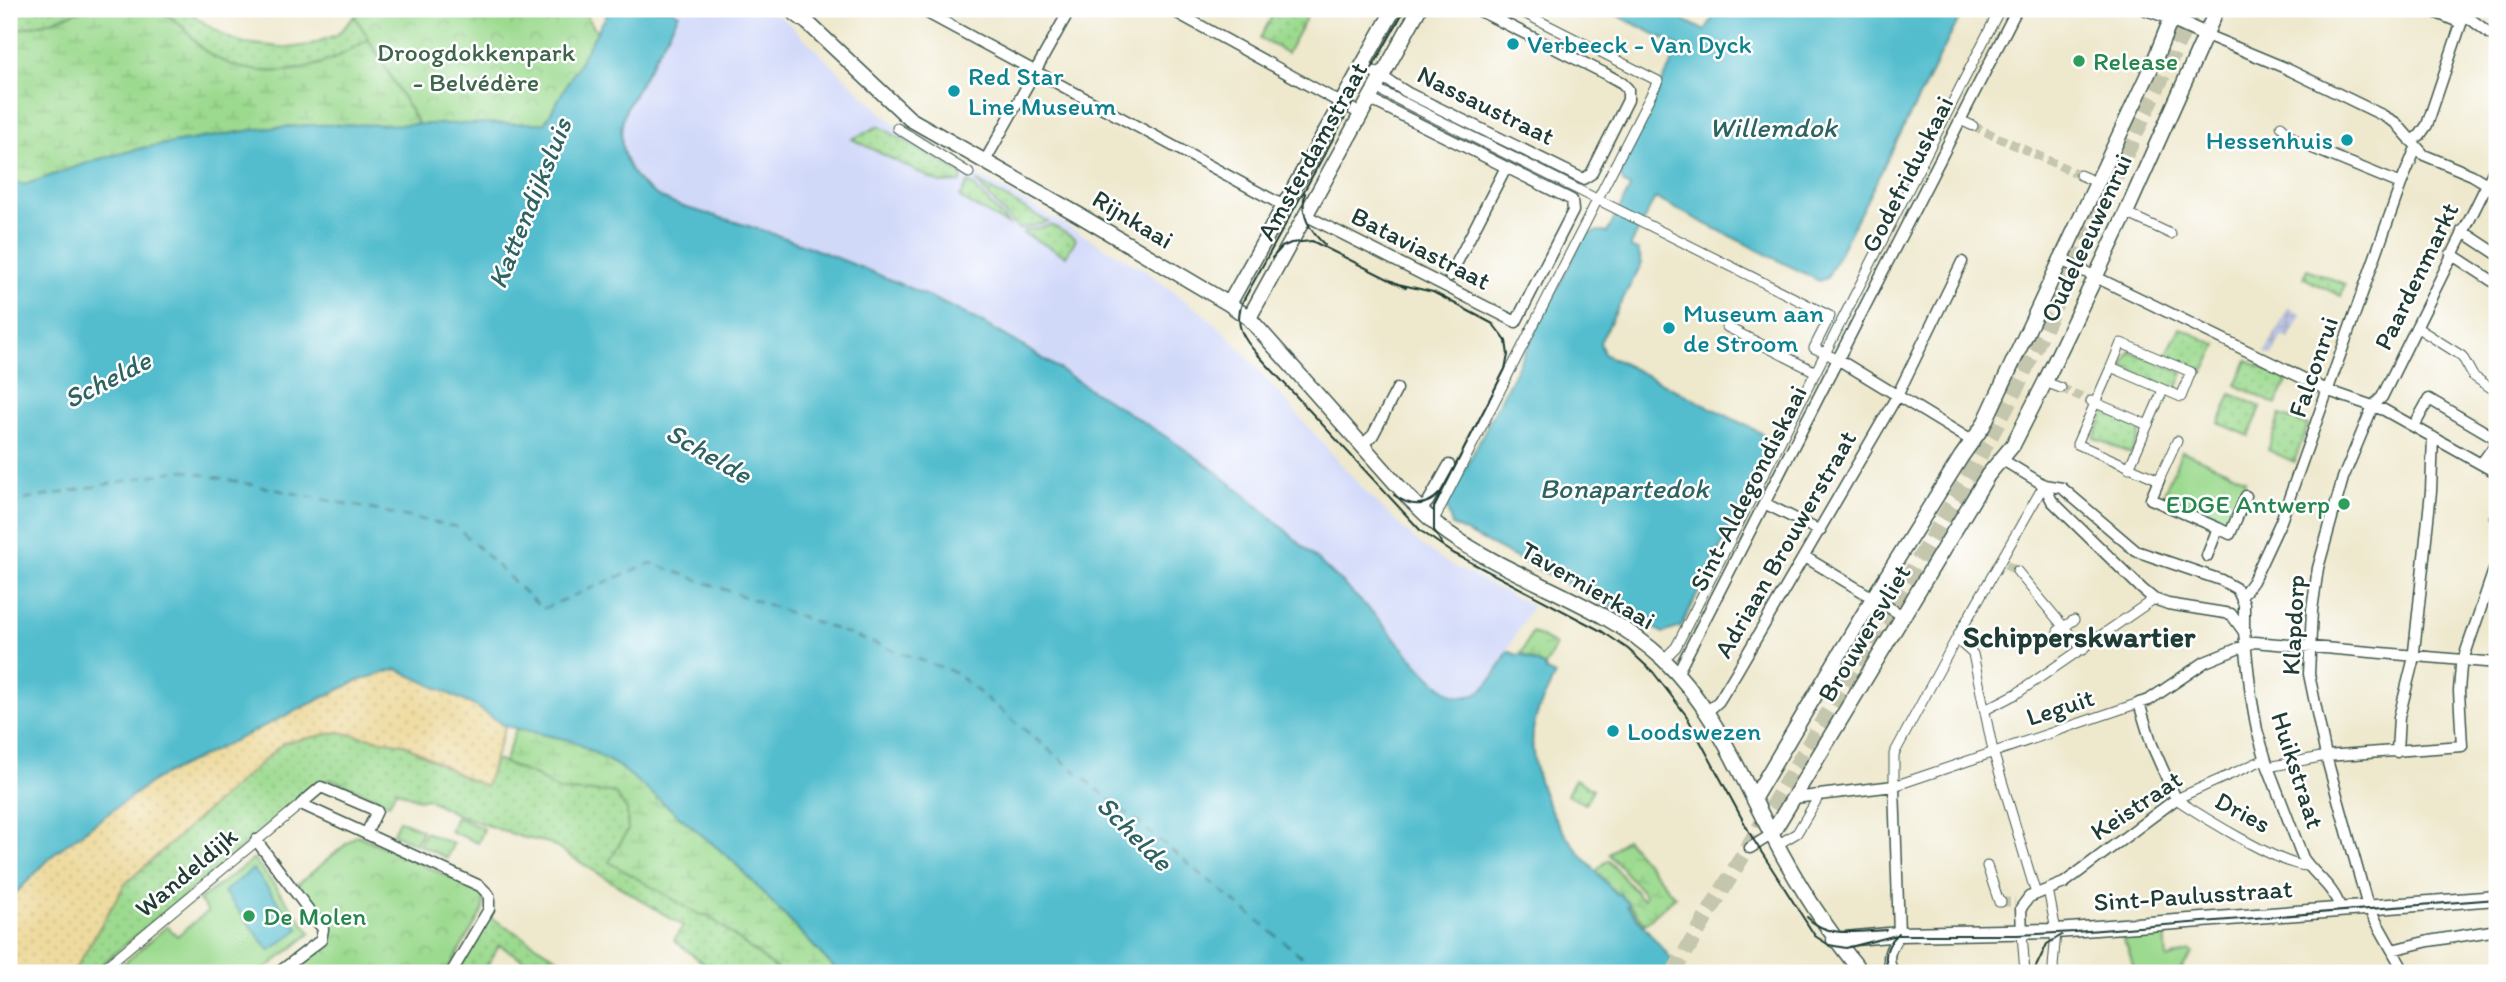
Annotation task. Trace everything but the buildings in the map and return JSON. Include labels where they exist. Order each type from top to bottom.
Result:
[{"type":"street","name":"Rijnkaai","points":[[789,9],[808,23],[905,116],[1249,318],[1420,510]]},
{"type":"street","points":[[920,9],[1284,206]]},
{"type":"street","points":[[985,161],[1070,9]]},
{"type":"street","points":[[1170,9],[1361,114]]},
{"type":"street","name":"Amsterdamstraat","points":[[1229,304],[1394,9]]},
{"type":"street","name":"Amsterdamstraat","points":[[1249,318],[1419,9]]},
{"type":"street","name":"Nassaustraat","points":[[1363,65],[1408,93],[1583,179],[1591,174],[1629,100],[1628,89],[1604,73],[1476,9]]},
{"type":"street","points":[[1436,516],[1658,81],[1516,9]]},
{"type":"street","name":"Godefriduskaai","points":[[1825,353],[2000,9]]},
{"type":"street","name":"Godefriduskaai","points":[[1839,360],[2017,9]]},
{"type":"street","points":[[2143,9],[2173,14],[2206,35],[2283,67],[2382,114],[2396,123],[2424,155],[2472,174],[2497,190]]},
{"type":"street","name":"Oudeleeuwenrui","points":[[2001,459],[2013,445],[2045,382],[2126,213],[2217,9]]},
{"type":"street","points":[[2427,9],[2464,15],[2497,39]]},
{"type":"street","name":"Oudeleeuwenrui","points":[[1972,441],[1983,426],[2155,59],[2173,14]]},
{"type":"street","name":"Falconrui","points":[[2242,596],[2253,581],[2281,521],[2414,145],[2427,125],[2464,15]]},
{"type":"street","name":"Nassaustraat","points":[[1383,92],[1830,316],[1814,348],[1825,353]]},
{"type":"street","name":"Nassaustraat","points":[[1369,99],[1572,200],[1573,211],[1516,322]]},
{"type":"street","points":[[1960,120],[1973,126]]},
{"type":"street","points":[[2281,126],[2292,137],[2313,148],[2401,184]]},
{"type":"street","points":[[897,128],[968,173]]},
{"type":"street","name":"Paardenmarkt","points":[[2373,406],[2382,397],[2462,231],[2497,166]]},
{"type":"street","name":"Nassaustraat","points":[[1450,276],[1506,167]]},
{"type":"street","points":[[2080,175],[2096,181]]},
{"type":"street","points":[[2126,213],[2171,234]]},
{"type":"street","name":"Bataviastraat","points":[[1305,215],[1516,322]]},
{"type":"street","points":[[2462,231],[2497,254]]},
{"type":"street","points":[[2451,254],[2497,285]]},
{"type":"street","points":[[2059,259],[2329,391],[2373,406],[2412,425],[2497,473]]},
{"type":"street","name":"Adriaan Brouwerstraat","points":[[1707,712],[1720,701],[1897,396],[1962,262]]},
{"type":"street","points":[[1516,322],[1532,330]]},
{"type":"street","points":[[1727,327],[1815,372]]},
{"type":"street","points":[[2416,327],[2462,356],[2473,376],[2497,392]]},
{"type":"street","points":[[2111,367],[2181,397],[2191,372],[2121,343],[2093,402],[2077,444],[2159,480]]},
{"type":"street","points":[[1825,353],[1972,441]]},
{"type":"street","name":"Sint-Aldegondiskaai","points":[[1669,654],[1676,647],[1825,353]]},
{"type":"street","name":"Sint-Aldegondiskaai","points":[[1677,674],[1839,360]]},
{"type":"street","points":[[2045,382],[2061,388]]},
{"type":"street","points":[[1362,445],[1373,435],[1397,389]]},
{"type":"street","points":[[2129,468],[2163,390]]},
{"type":"street","points":[[2412,425],[2429,399],[2497,440],[2482,464]]},
{"type":"street","points":[[2093,402],[2148,425]]},
{"type":"street","name":"Klapdorp","points":[[2373,406],[2343,478],[2318,568],[2309,646],[2309,674],[2326,756],[2368,907],[2404,973]]},
{"type":"street","points":[[2397,752],[2399,717],[2413,655],[2431,491],[2433,437]]},
{"type":"street","points":[[2177,440],[2151,499],[2230,534],[2246,496]]},
{"type":"street","name":"Brouwersvliet","points":[[1754,798],[1873,598],[1972,441]]},
{"type":"street","points":[[2001,459],[2044,485],[2062,488],[2136,551],[2203,564],[2231,584],[2242,596]]},
{"type":"street","name":"Brouwersvliet","points":[[1774,840],[1794,798],[1903,615],[1988,475],[2001,459]]},
{"type":"street","points":[[1420,510],[1433,494],[1449,465]]},
{"type":"street","points":[[1894,973],[1889,965],[1889,956],[1899,934],[1894,754],[1956,639],[2003,563],[2044,485]]},
{"type":"street","points":[[2044,485],[2052,501],[2154,599],[2168,604],[2224,612],[2235,619],[2244,632]]},
{"type":"street","points":[[1766,504],[1820,531]]},
{"type":"street","name":"Tavernierkaai","points":[[1420,510],[1471,548],[1623,628],[1677,674],[1707,712],[1774,840],[1835,940],[1862,973]]},
{"type":"street","points":[[2203,564],[2218,528]]},
{"type":"street","points":[[1805,557],[1903,615]]},
{"type":"street","points":[[2326,756],[2462,746],[2459,691],[2463,659],[2497,562]]},
{"type":"street","points":[[2017,571],[2062,629],[2083,650]]},
{"type":"street","name":"Huikstraat","points":[[2242,596],[2246,617],[2244,632],[2251,696],[2267,763],[2308,866],[2335,893],[2340,908]]},
{"type":"street","points":[[1985,710],[2016,694],[2083,650],[2154,599]]},
{"type":"street","points":[[2062,629],[2074,620]]},
{"type":"street","points":[[1956,639],[1973,654],[1993,751],[2036,894]]},
{"type":"street","points":[[2139,703],[2149,700],[2205,662],[2254,642],[2497,663]]},
{"type":"street","name":"Leguit","points":[[1894,786],[2139,703]]},
{"type":"street","name":"Dries","points":[[2139,703],[2152,745],[2176,799],[2208,821],[2275,855],[2308,866]]},
{"type":"street","name":"Keistraat","points":[[2022,933],[2019,902],[2064,883],[2176,799],[2267,763],[2326,756]]},
{"type":"street","points":[[1794,798],[1894,786]]},
{"type":"street","points":[[366,834],[377,811],[321,787],[301,804],[485,889],[491,902],[489,909],[451,973]]},
{"type":"street","points":[[1750,848],[1797,833],[1819,796]]},
{"type":"street","name":"Wandeldijk","points":[[98,973],[301,804]]},
{"type":"street","points":[[256,840],[323,929],[321,940],[278,973]]},
{"type":"street","points":[[1987,866],[1998,902],[2001,902]]},
{"type":"street","points":[[2048,889],[2056,931],[2053,967],[2056,973]]},
{"type":"street","name":"Sint-Paulusstraat","points":[[1835,940],[1899,934],[2056,931],[2497,898]]},
{"type":"street","points":[[2392,950],[2497,930]]},
{"type":"street","points":[[2022,933],[2025,973]]},
{"type":"shaded area","points":[[671,9],[764,9],[785,20],[901,131],[1146,271],[1206,316],[1226,333],[1364,490],[1416,541],[1447,563],[1532,606],[1486,688],[1466,697],[1444,691],[1380,621],[1309,551],[1252,501],[1179,445],[999,331],[842,259],[665,201],[644,186],[627,163],[620,137],[621,122],[679,15]]},
{"type":"shaded area","points":[[2288,308],[2301,314],[2289,339],[2282,336],[2272,356],[2265,353]]},
{"type":"green space","points":[[85,9],[9,32],[9,11]]},
{"type":"green space","points":[[85,9],[157,9],[171,17],[200,47],[216,58],[232,65],[266,71],[302,69],[319,64],[369,39],[419,125],[310,125],[258,129],[142,148],[96,160],[24,185],[9,180],[9,32]]},
{"type":"green space","points":[[157,9],[186,9],[229,38],[244,43],[289,48],[309,45],[337,35],[355,16],[369,39],[335,58],[302,69],[249,69],[216,58],[200,47],[176,21]]},
{"type":"green space","name":"Droogdokkenpark - Belvédère","points":[[359,9],[583,9],[597,32],[545,123],[419,125],[355,16]]},
{"type":"green space","points":[[1276,9],[1311,9],[1287,53],[1260,38]]},
{"type":"green space","points":[[879,126],[962,174],[961,182],[940,183],[852,139]]},
{"type":"green space","points":[[976,181],[1048,222],[1020,229]]},
{"type":"green space","points":[[968,182],[974,186],[1010,226],[960,198]]},
{"type":"green space","points":[[1052,225],[1076,239],[1066,256],[1023,233]]},
{"type":"green space","points":[[2307,269],[2345,284],[2341,296],[2304,278]]},
{"type":"green space","points":[[2180,328],[2217,345],[2204,372],[2165,357]]},
{"type":"green space","points":[[2130,351],[2183,373],[2176,390],[2123,367]]},
{"type":"green space","points":[[2247,360],[2288,379],[2276,405],[2236,385]]},
{"type":"green space","points":[[2231,394],[2261,407],[2249,436],[2219,423]]},
{"type":"green space","points":[[2106,411],[2143,427],[2131,454],[2094,438]]},
{"type":"green space","points":[[2280,415],[2308,425],[2294,462],[2268,450]]},
{"type":"green space","points":[[2182,451],[2246,479],[2225,526],[2162,497]]},
{"type":"green space","points":[[1532,632],[1556,645],[1545,667],[1521,654]]},
{"type":"green space","points":[[516,729],[573,741],[620,767],[732,860],[839,973],[782,973],[707,915],[700,915],[609,862],[628,830],[627,810],[614,792],[559,791],[536,776],[504,763]]},
{"type":"green space","points":[[338,732],[404,744],[466,778],[486,785],[495,759],[536,776],[559,791],[614,792],[627,810],[628,830],[610,862],[707,915],[782,973],[716,973],[674,940],[683,926],[549,843],[521,837],[458,815],[426,798],[420,800],[396,790],[389,804],[332,779],[320,783],[91,973],[73,973],[125,884],[283,743]]},
{"type":"green space","points":[[1575,779],[1593,789],[1585,804],[1567,795]]},
{"type":"green space","points":[[456,817],[484,829],[478,843],[450,831]]},
{"type":"green space","points":[[399,820],[422,830],[416,844],[393,834]]},
{"type":"green space","points":[[425,832],[453,844],[447,858],[419,845]]},
{"type":"green space","points":[[357,835],[478,890],[482,895],[482,912],[446,973],[288,973],[329,942],[331,930],[297,885]]},
{"type":"green space","points":[[1626,839],[1675,897],[1645,924],[1596,871],[1608,860],[1644,899],[1645,895],[1609,854]]},
{"type":"green space","name":"De Molen","points":[[254,859],[311,933],[260,973],[113,973],[167,926],[177,936],[208,911],[199,900]]},
{"type":"green space","points":[[490,917],[582,973],[545,973],[499,945],[483,973],[457,973]]},
{"type":"green space","points":[[2165,933],[2167,959],[2191,951],[2193,953],[2178,973],[2135,973],[2128,948],[2121,936]]},
{"type":"sand","points":[[397,668],[475,706],[505,726],[486,786],[404,744],[338,732],[283,743],[125,884],[73,973],[9,973],[9,900],[56,852],[155,779],[357,681]]},
{"type":"water","points":[[610,9],[671,9],[679,14],[626,109],[623,120],[622,141],[626,161],[637,179],[652,193],[677,204],[788,239],[889,279],[977,320],[1033,352],[1175,442],[1246,496],[1369,609],[1425,671],[1448,692],[1467,697],[1483,689],[1508,651],[1521,654],[1555,675],[1537,714],[1533,733],[1534,761],[1548,804],[1573,846],[1617,895],[1619,893],[1629,904],[1627,906],[1683,973],[839,973],[732,860],[620,767],[573,741],[505,726],[475,706],[397,669],[357,681],[155,779],[56,852],[9,900],[9,180],[24,185],[96,160],[142,148],[258,129],[311,125],[545,123]]},
{"type":"water","points":[[1605,9],[1663,9],[1705,31],[1718,9],[1964,9],[1827,278],[1819,281],[1655,198],[1631,245],[1631,248],[1638,250],[1642,263],[1600,342],[1604,354],[1763,434],[1769,452],[1681,627],[1663,633],[1452,525],[1446,506],[1585,235],[1598,231],[1607,233],[1630,188],[1623,182],[1618,169],[1679,49],[1678,46]]},
{"type":"water","points":[[253,869],[299,929],[270,951],[224,892]]},
{"type":"ferry route","points":[[9,503],[181,470],[457,527],[542,609],[651,563],[954,672],[1322,973]]},
{"type":"tunnel","points":[[1673,973],[1972,470],[2012,397],[2194,9]]},
{"type":"tunnel","points":[[1973,126],[2080,175]]},
{"type":"tunnel","points":[[2061,388],[2091,401]]},
{"type":"tunnel","points":[[2006,565],[2017,571]]},
{"type":"tunnel","points":[[2001,902],[2015,902]]},
{"type":"tram line","points":[[1405,9],[1243,301],[1239,317],[1241,331],[1253,350],[1421,531],[1453,553],[1603,632],[1628,649],[1653,672],[1686,715],[1753,839],[1815,936],[1829,945],[1846,948],[1897,935],[2075,932],[2497,899]]},
{"type":"tram line","points":[[1305,193],[1307,222],[1325,245]]},
{"type":"tram line","points":[[1272,258],[1282,247],[1291,243],[1312,241],[1406,288]]},
{"type":"tram line","points":[[1398,284],[1433,292],[1493,324],[1506,341],[1508,355],[1505,369],[1434,507],[1434,530],[1442,544]]},
{"type":"tram line","points":[[1394,495],[1406,502],[1418,504],[1429,501],[1440,493]]},
{"type":"tram line","points":[[1807,917],[1815,924],[1834,931],[1886,930]]},
{"type":"tram line","points":[[1891,973],[1886,962],[1886,952],[1899,933]]},
{"type":"tram line","points":[[2033,973],[2047,944],[2062,935]]},
{"type":"place","name":"Verbeeck - Van Dyck","points":[[1513,44]]},
{"type":"place","name":"Release","points":[[2079,61]]},
{"type":"place","name":"Red Star Line Museum","points":[[954,91]]},
{"type":"place","name":"Hessenhuis","points":[[2347,140]]},
{"type":"place","name":"Museum aan de Stroom","points":[[1669,328]]},
{"type":"place","name":"EDGE Antwerp","points":[[2344,504]]},
{"type":"place","name":"Loodswezen","points":[[1613,731]]},
{"type":"place","name":"De Molen","points":[[249,916]]},
{"type":"district","name":"Schipperskwartier","points":[[2079,636]]},
{"type":"water label","name":"Willemdok","points":[[1773,127]]},
{"type":"water label","name":"Kattendijksluis","points":[[529,203]]},
{"type":"water label","name":"Schelde","points":[[107,379]]},
{"type":"water label","name":"Schelde","points":[[709,453]]},
{"type":"water label","name":"Bonapartedok","points":[[1624,488]]},
{"type":"water label","name":"Schelde","points":[[1135,833]]}]
